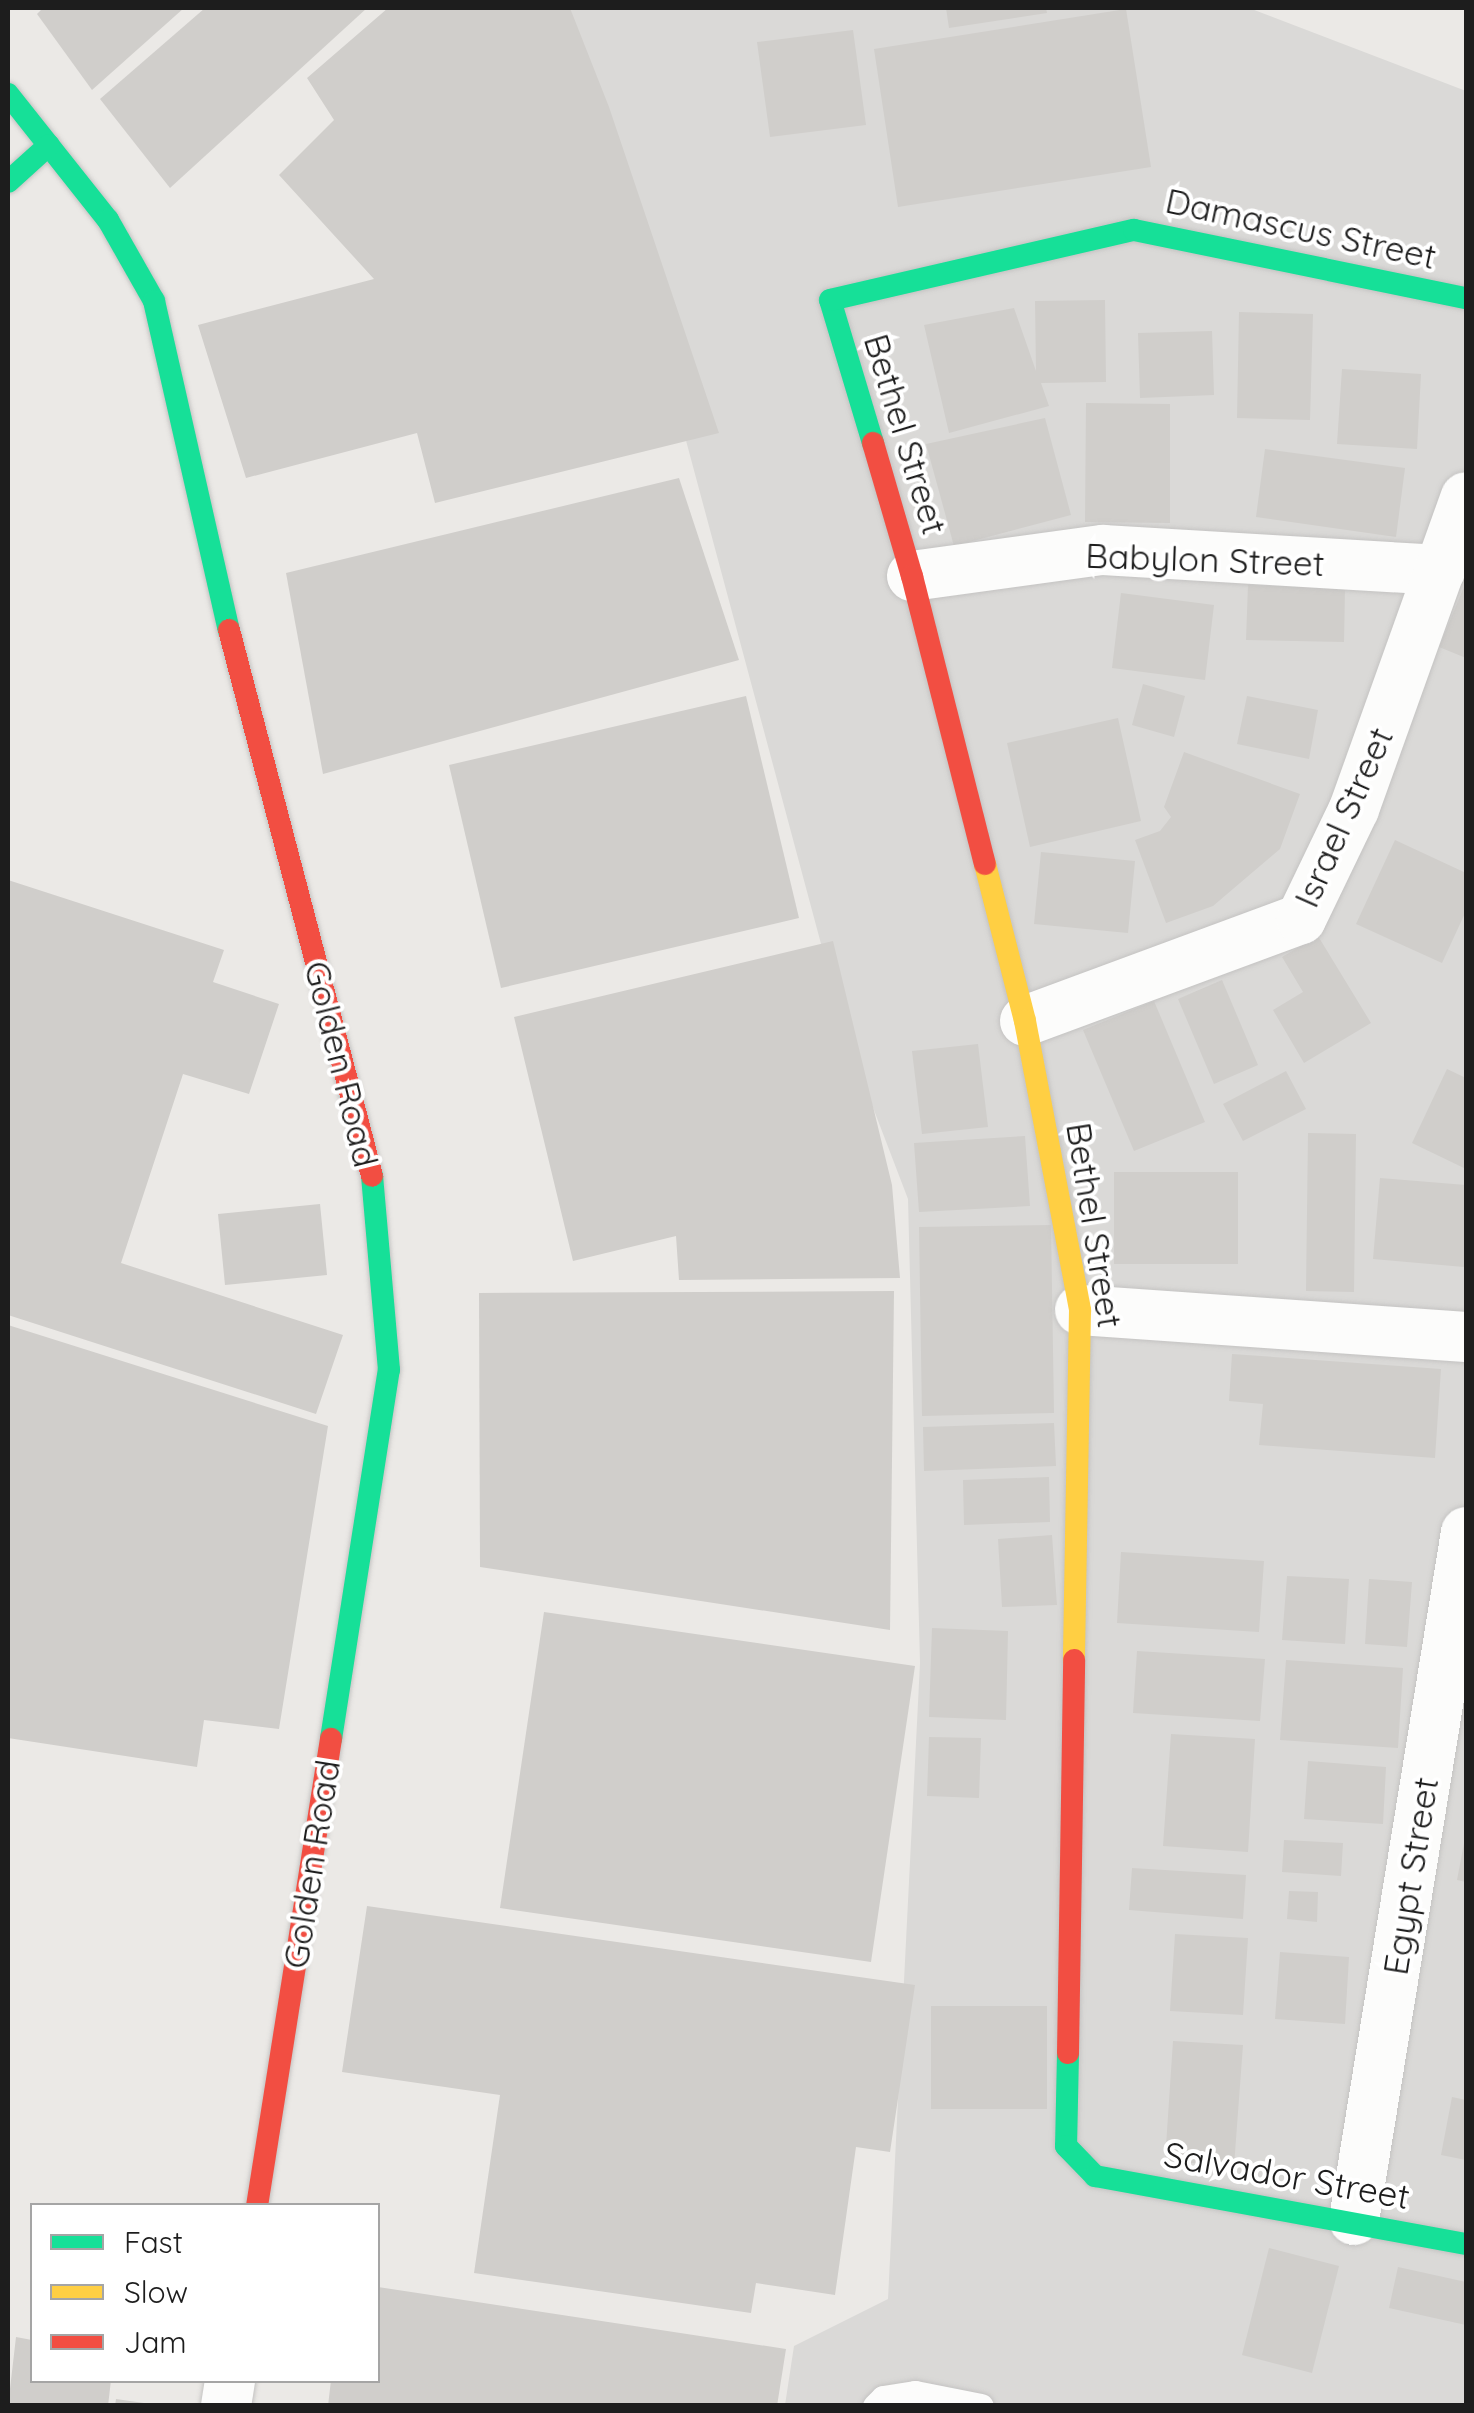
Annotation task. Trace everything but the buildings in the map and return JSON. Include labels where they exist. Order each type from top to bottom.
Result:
[{"type":"street","name":"Golden Road","points":[[8,94],[108,220],[154,301],[239,675],[370,1157],[388,1370],[258,2203]]},
{"type":"street","points":[[8,182],[49,144]]},
{"type":"street","name":"Damascus Street","points":[[830,300],[1134,230],[1466,298]]},
{"type":"street","name":"Bethel Street","points":[[830,300],[912,576],[1025,1021],[1080,1310],[1066,2146],[1095,2176]]},
{"type":"street","name":"Israel Street","points":[[1025,1021],[1301,919],[1354,810],[1466,497]]},
{"type":"street","name":"Babylon Street","points":[[912,576],[1102,550],[1440,570]]},
{"type":"street","points":[[1080,1310],[1466,1336]]},
{"type":"street","name":"Egypt Street","points":[[1354,2220],[1466,1532]]},
{"type":"street","name":"Salvador Street","points":[[1095,2176],[1354,2220],[1466,2244]]},
{"type":"lane","points":[[875,2406],[882,2398],[915,2392],[981,2406]]},
{"type":"shaded area","points":[[570,8],[1249,8],[1466,91],[1466,2405],[785,2405],[794,2346],[888,2299],[920,1663],[908,1199],[846,1037]]},
{"type":"traffic: fast","points":[[8,94],[108,220],[154,301],[229,630]]},
{"type":"traffic: fast","points":[[8,182],[49,145]]},
{"type":"traffic: fast","points":[[873,443],[830,300],[1134,230],[1466,298]]},
{"type":"traffic: fast","points":[[331,1739],[389,1370],[372,1176]]},
{"type":"traffic: fast","points":[[1068,2053],[1066,2146],[1095,2176],[1466,2244]]},
{"type":"traffic: slow","points":[[985,864],[1025,1021],[1080,1310],[1074,1660]]},
{"type":"traffic: jam","points":[[873,443],[912,576],[985,864]]},
{"type":"traffic: jam","points":[[229,630],[372,1176]]},
{"type":"traffic: jam","points":[[1068,2053],[1074,1660]]},
{"type":"traffic: jam","points":[[257,2203],[331,1739]]}]
